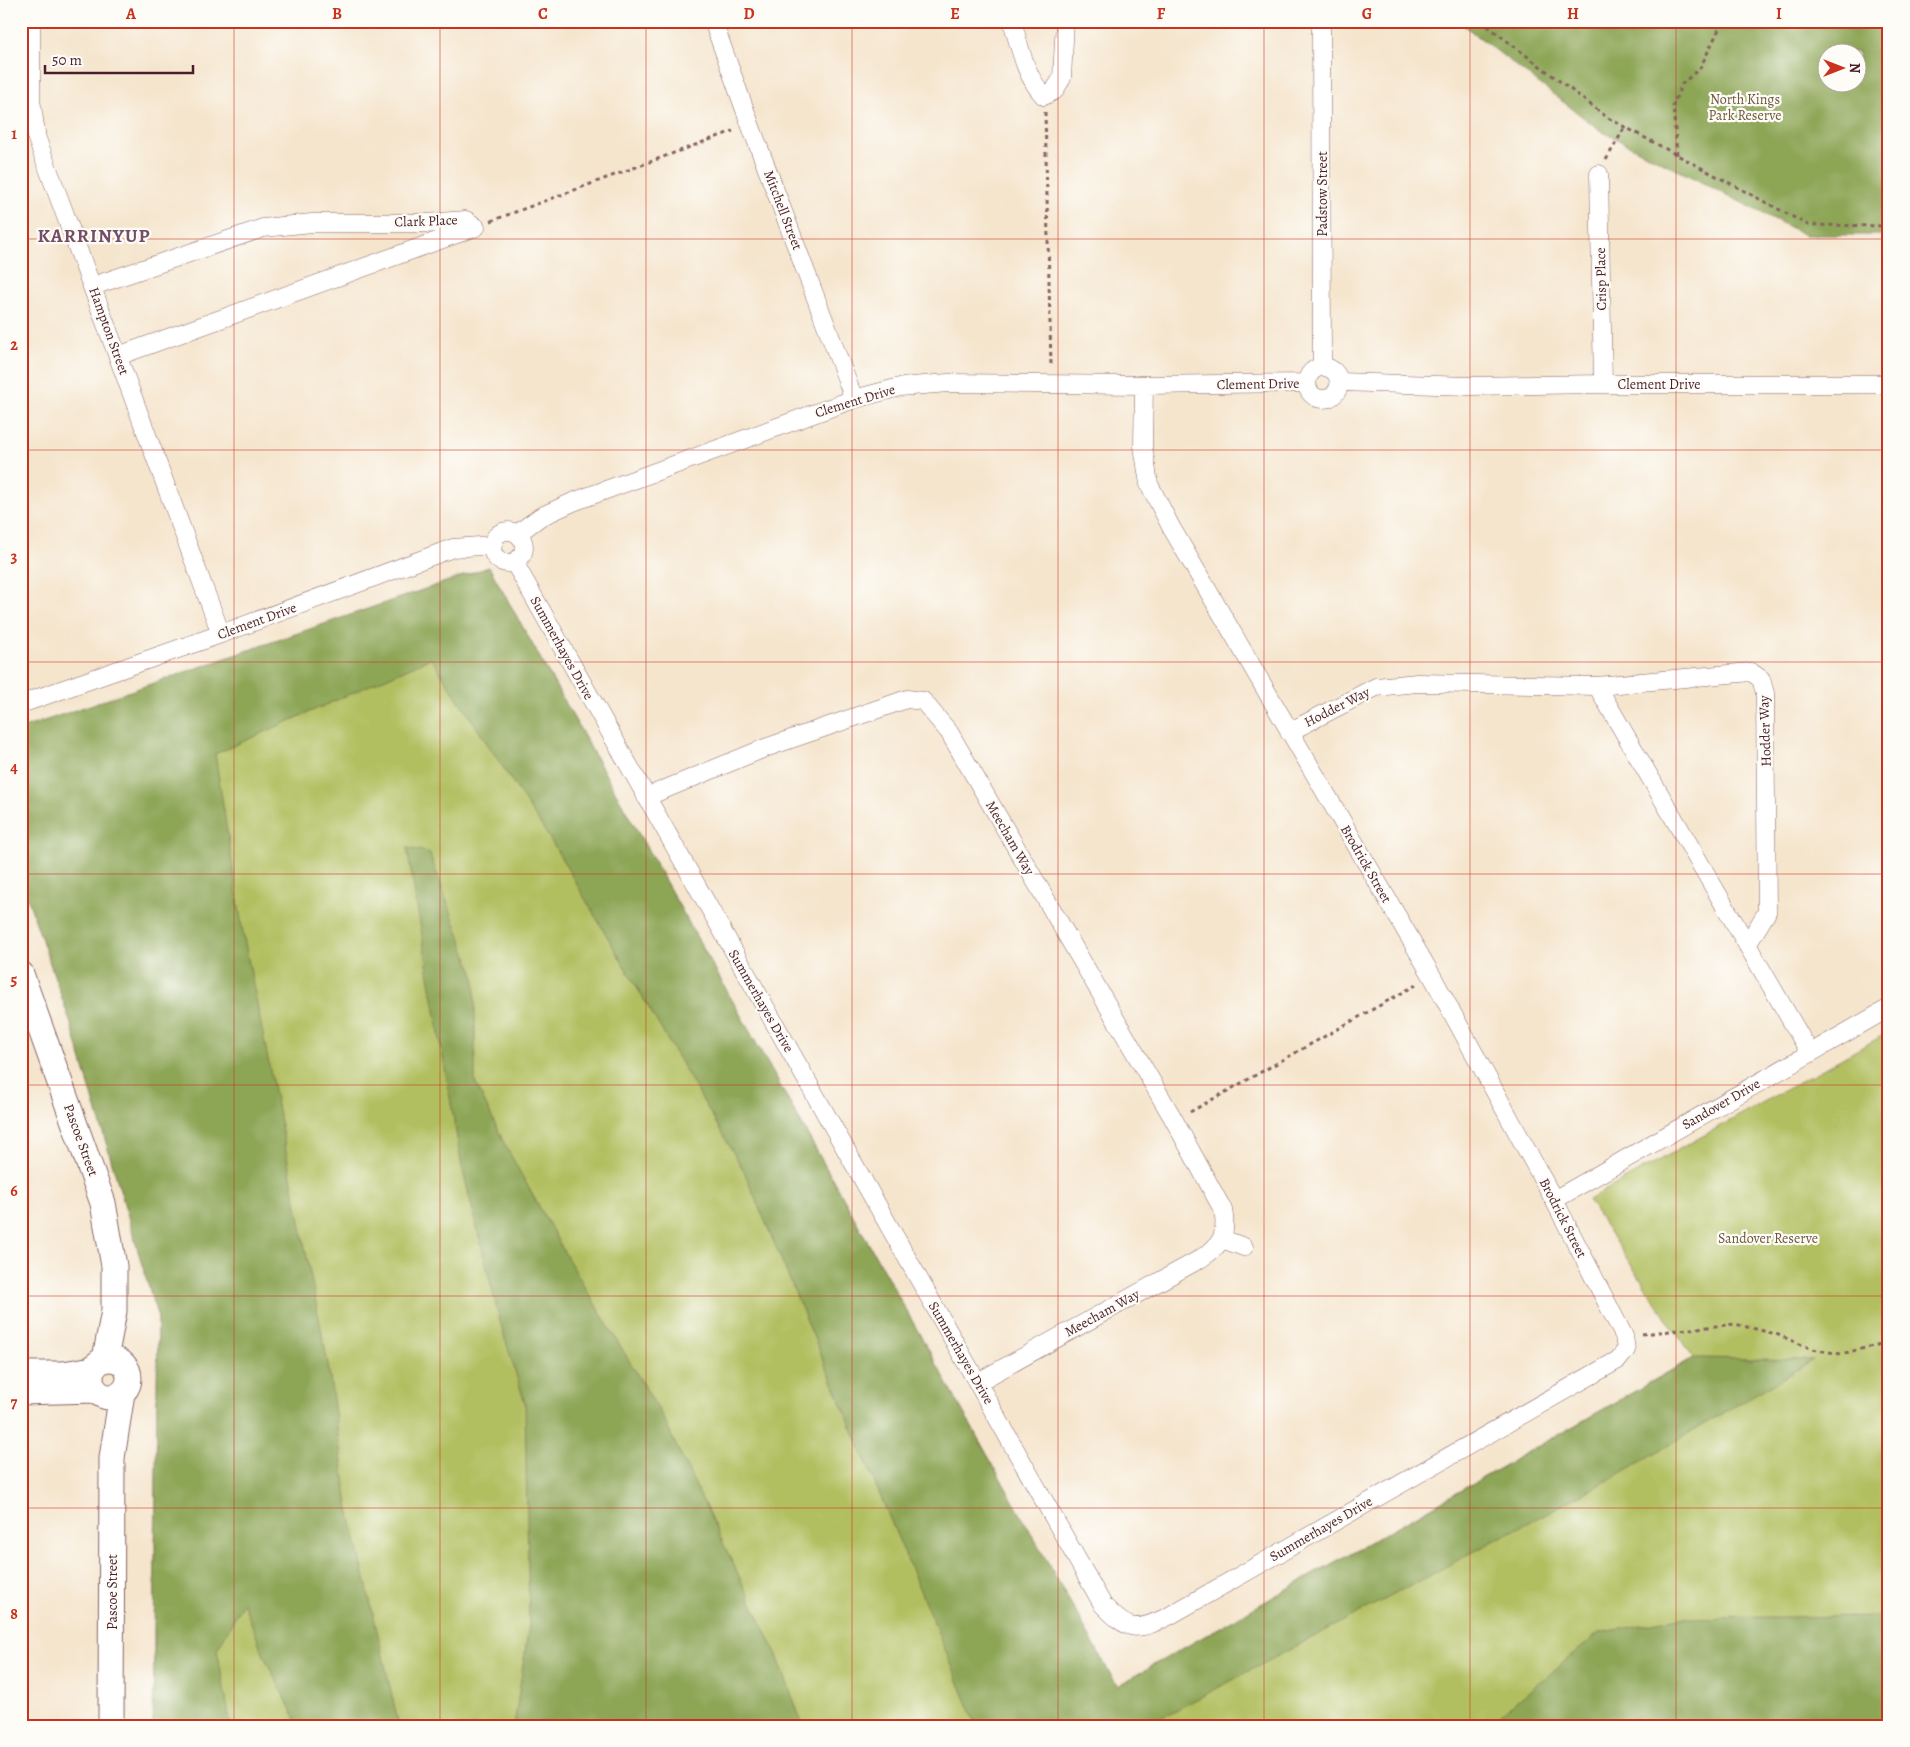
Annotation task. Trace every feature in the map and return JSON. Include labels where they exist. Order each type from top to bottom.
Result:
[{"type":"street","name":"Hampton Street","points":[[31,21],[31,100],[37,139],[221,634]]},
{"type":"street","name":"Mitchell Street","points":[[713,21],[854,399]]},
{"type":"street","points":[[1012,21],[1028,74],[1044,96],[1054,91],[1062,78],[1065,21]]},
{"type":"street","name":"Padstow Street","points":[[1321,21],[1322,367]]},
{"type":"street","name":"Crisp Place","points":[[1598,174],[1604,384]]},
{"type":"street","name":"Clark Place","points":[[93,286],[263,228],[312,222],[426,223],[466,220],[476,227]]},
{"type":"street","name":"Clark Place","points":[[118,356],[476,227]]},
{"type":"street","points":[[1322,367],[1332,369],[1339,382],[1334,395],[1326,399],[1313,395],[1307,383],[1312,372],[1322,367]]},
{"type":"street","name":"Clement Drive","points":[[1339,382],[1469,386],[1889,384]]},
{"type":"street","name":"Clement Drive","points":[[517,534],[540,517],[573,502],[854,399],[900,387],[938,384],[1144,385],[1307,383]]},
{"type":"street","name":"Brodrick Street","points":[[1144,385],[1143,446],[1149,484],[1176,535],[1289,732],[1432,976],[1554,1200],[1624,1336]]},
{"type":"street","points":[[504,532],[517,534],[523,540],[524,549],[520,557],[514,562],[504,562],[497,558],[493,545],[497,537],[504,532]]},
{"type":"street","name":"Clement Drive","points":[[21,704],[221,634],[452,548],[493,545]]},
{"type":"street","name":"Summerhayes Drive","points":[[514,562],[1103,1605],[1119,1621],[1133,1627],[1146,1627],[1168,1616],[1618,1360],[1626,1350],[1624,1336]]},
{"type":"street","name":"Hodder Way","points":[[1289,732],[1376,687],[1417,683],[1597,686],[1751,672],[1762,679],[1765,694],[1767,912],[1747,945]]},
{"type":"street","points":[[1597,686],[1810,1053]]},
{"type":"street","name":"Meecham Way","points":[[646,797],[765,748],[907,699],[923,701],[949,732],[1174,1120],[1223,1210],[1225,1223],[1222,1239],[1213,1251],[1200,1259],[978,1382]]},
{"type":"street","name":"Pascoe Street","points":[[21,974],[103,1203],[114,1266],[114,1311],[107,1379],[112,1458],[111,1726]]},
{"type":"street","name":"Sandover Drive","points":[[1554,1200],[1889,1008]]},
{"type":"street","points":[[1222,1239],[1244,1247]]},
{"type":"street","points":[[21,1374],[63,1374],[107,1379]]},
{"type":"street","points":[[21,1392],[107,1379]]},
{"type":"path","points":[[1481,21],[1608,118],[1808,225],[1889,226]]},
{"type":"path","points":[[1677,155],[1673,105],[1682,84],[1700,68],[1723,21]]},
{"type":"path","points":[[1044,96],[1051,384]]},
{"type":"path","points":[[476,227],[750,124]]},
{"type":"path","points":[[1598,174],[1625,127]]},
{"type":"path","points":[[1174,1120],[1432,976]]},
{"type":"path","points":[[1624,1336],[1735,1324],[1776,1334],[1812,1349],[1841,1354],[1889,1342]]},
{"type":"green space","name":"North Kings Park Reserve","points":[[1458,21],[1889,21],[1889,235],[1805,235],[1601,131]]},
{"type":"green space","name":"Sandover Reserve","points":[[489,567],[1117,1686],[1693,1358],[1588,1200],[1889,1032],[1889,1726],[153,1726],[158,1318],[71,1024],[21,879],[21,729]]},
{"type":"green space","points":[[489,567],[1117,1686],[1694,1358],[1813,1360],[1618,1475],[1146,1726],[977,1726],[744,1171],[552,842],[431,658],[215,754],[243,933],[328,1364],[348,1505],[399,1726],[299,1726],[264,1656],[243,1602],[217,1650],[231,1726],[153,1726],[158,1318],[71,1024],[21,879],[21,729]]},
{"type":"green space","points":[[407,848],[429,852],[475,978],[475,1082],[505,1145],[568,1259],[661,1414],[776,1653],[803,1726],[514,1726],[529,1625],[525,1403],[502,1329],[462,1167]]},
{"type":"green space","points":[[1889,1616],[1889,1726],[1487,1726],[1599,1633],[1679,1618]]},
{"type":"district","name":"KARRINYUP","points":[[94,236]]}]
